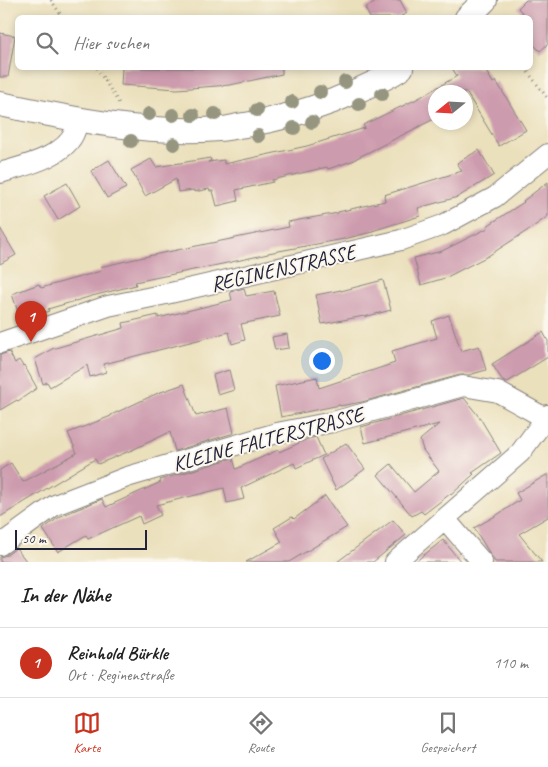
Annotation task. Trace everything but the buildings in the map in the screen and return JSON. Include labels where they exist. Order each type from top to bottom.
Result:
[{"type":"street","points":[[470,15],[485,0]]},
{"type":"street","points":[[0,104],[119,126],[171,130],[220,129],[307,111],[354,93],[398,70]]},
{"type":"street","points":[[0,173],[49,157],[66,145],[74,132],[76,119]]},
{"type":"street","name":"REGINENSTRASSE","points":[[0,344],[108,306],[401,240],[443,225],[495,197],[548,154]]},
{"type":"street","name":"KLEINE FALTERSTRASSE","points":[[0,545],[55,504],[127,477],[277,433],[333,422],[463,386],[498,392],[546,416]]},
{"type":"street","points":[[395,562],[520,453],[546,416]]},
{"type":"street","points":[[445,519],[482,562]]},
{"type":"path","points":[[51,0],[61,15]]},
{"type":"path","points":[[97,70],[122,108],[119,126]]},
{"type":"path","points":[[526,70],[548,99]]},
{"type":"place","name":"Reinhold Bürkle","points":[[31,342]]}]
